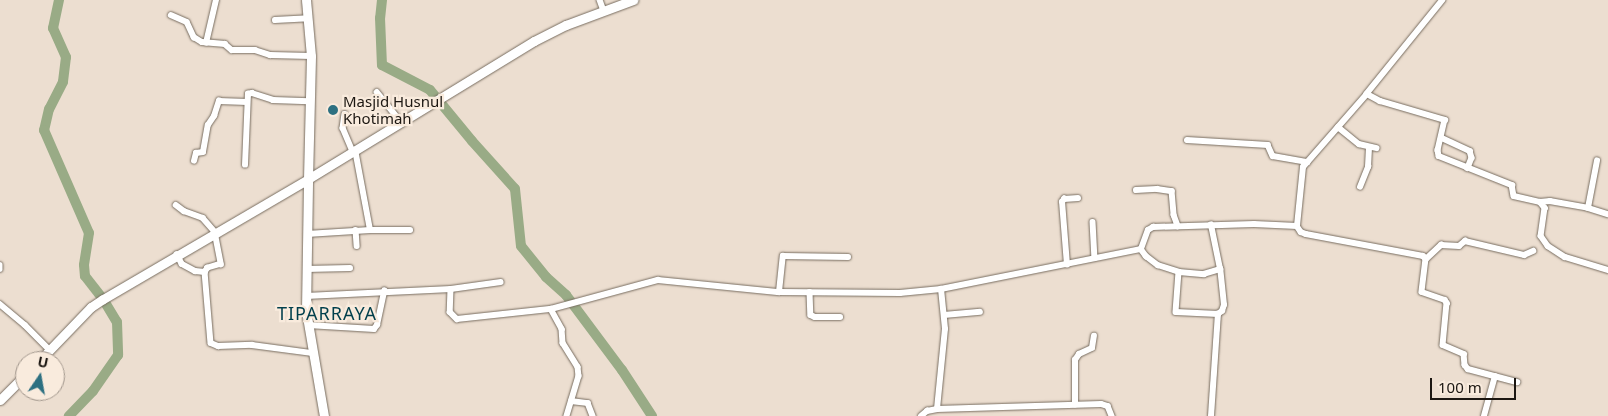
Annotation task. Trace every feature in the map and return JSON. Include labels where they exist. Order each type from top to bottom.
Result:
[{"type":"street","points":[[206,43],[216,0]]},
{"type":"street","points":[[306,0],[311,56],[306,296],[312,353],[324,416]]},
{"type":"street","points":[[600,0],[604,11]]},
{"type":"street","points":[[0,304],[50,350],[92,307],[116,290],[308,179],[534,41],[633,0]]},
{"type":"street","points":[[1426,259],[1418,254],[1306,234],[1301,232],[1296,226],[1301,172],[1307,162],[1367,94],[1443,0]]},
{"type":"street","points":[[171,16],[188,22],[194,37],[206,43],[225,44],[232,50],[255,50],[270,55],[311,56]]},
{"type":"street","points":[[275,20],[308,18]]},
{"type":"street","points":[[377,92],[401,122]]},
{"type":"street","points":[[245,165],[249,93],[273,100],[309,101]]},
{"type":"street","points":[[1367,94],[1380,102],[1445,120],[1438,150],[1439,156],[1512,185],[1514,196],[1540,202],[1550,201],[1588,208],[1608,214]]},
{"type":"street","points":[[194,161],[196,153],[203,152],[207,127],[214,116],[218,103],[222,101],[247,102]]},
{"type":"street","points":[[345,114],[343,128],[354,151],[370,230]]},
{"type":"street","points":[[1338,127],[1356,142],[1369,148],[1377,148]]},
{"type":"street","points":[[1442,138],[1470,151],[1472,158],[1468,168]]},
{"type":"street","points":[[1186,140],[1268,145],[1273,156],[1307,162]]},
{"type":"street","points":[[1360,187],[1368,167],[1369,148]]},
{"type":"street","points":[[1588,208],[1597,161]]},
{"type":"street","points":[[1136,190],[1157,189],[1172,191],[1173,210],[1178,226]]},
{"type":"street","points":[[1067,265],[1062,202],[1064,199],[1078,198]]},
{"type":"street","points":[[1540,202],[1545,208],[1541,236],[1548,246],[1565,257],[1608,270]]},
{"type":"street","points":[[176,206],[203,218],[215,232],[222,264],[208,268],[205,272],[210,340],[214,346],[252,345],[312,353]]},
{"type":"street","points":[[1093,222],[1095,258]]},
{"type":"street","points":[[1141,249],[1150,228],[1254,224],[1296,226]]},
{"type":"street","points":[[1211,226],[1220,270],[1224,305],[1222,311],[1218,314],[1211,416]]},
{"type":"street","points":[[307,234],[356,230],[410,230]]},
{"type":"street","points":[[356,230],[357,246]]},
{"type":"street","points":[[1517,382],[1466,368],[1464,354],[1443,345],[1448,303],[1445,300],[1422,292],[1426,259],[1441,245],[1459,246],[1465,241],[1524,255],[1533,251]]},
{"type":"street","points":[[451,289],[450,312],[457,319],[551,310],[658,280],[779,292],[890,294],[941,289],[1141,249]]},
{"type":"street","points":[[1141,249],[1146,256],[1158,265],[1179,272],[1204,274],[1220,270]]},
{"type":"street","points":[[178,254],[182,264],[195,271],[205,272]]},
{"type":"street","points":[[779,292],[783,256],[848,256]]},
{"type":"street","points":[[306,269],[350,268]]},
{"type":"street","points":[[1179,272],[1176,312],[1218,314]]},
{"type":"street","points":[[306,296],[451,289],[501,282]]},
{"type":"street","points":[[938,409],[944,349],[944,315],[941,289]]},
{"type":"street","points":[[308,324],[374,329],[377,325],[384,291]]},
{"type":"street","points":[[810,292],[811,314],[815,317],[840,316]]},
{"type":"street","points":[[551,310],[562,329],[563,342],[576,359],[578,367],[579,376],[567,416]]},
{"type":"street","points":[[944,315],[980,312]]},
{"type":"street","points":[[1075,405],[1075,360],[1079,354],[1092,348],[1094,336]]},
{"type":"street","points":[[1484,416],[1495,376]]},
{"type":"street","points":[[0,400],[15,385]]},
{"type":"street","points":[[571,400],[588,403],[593,416]]},
{"type":"street","points":[[921,416],[927,410],[938,409],[1075,405],[1108,406],[1112,416]]},
{"type":"waterway","points":[[59,0],[53,28],[66,57],[63,82],[49,109],[44,130],[89,233],[84,265],[85,276],[103,299],[117,322],[118,355],[93,391],[69,416]]},
{"type":"waterway","points":[[382,0],[380,18],[382,65],[430,90],[515,189],[521,246],[546,277],[566,295],[622,370],[652,416]]},
{"type":"place","name":"Masjid Husnul Khotimah","points":[[333,110]]},
{"type":"district","name":"TIPARRAYA","points":[[327,313]]}]
